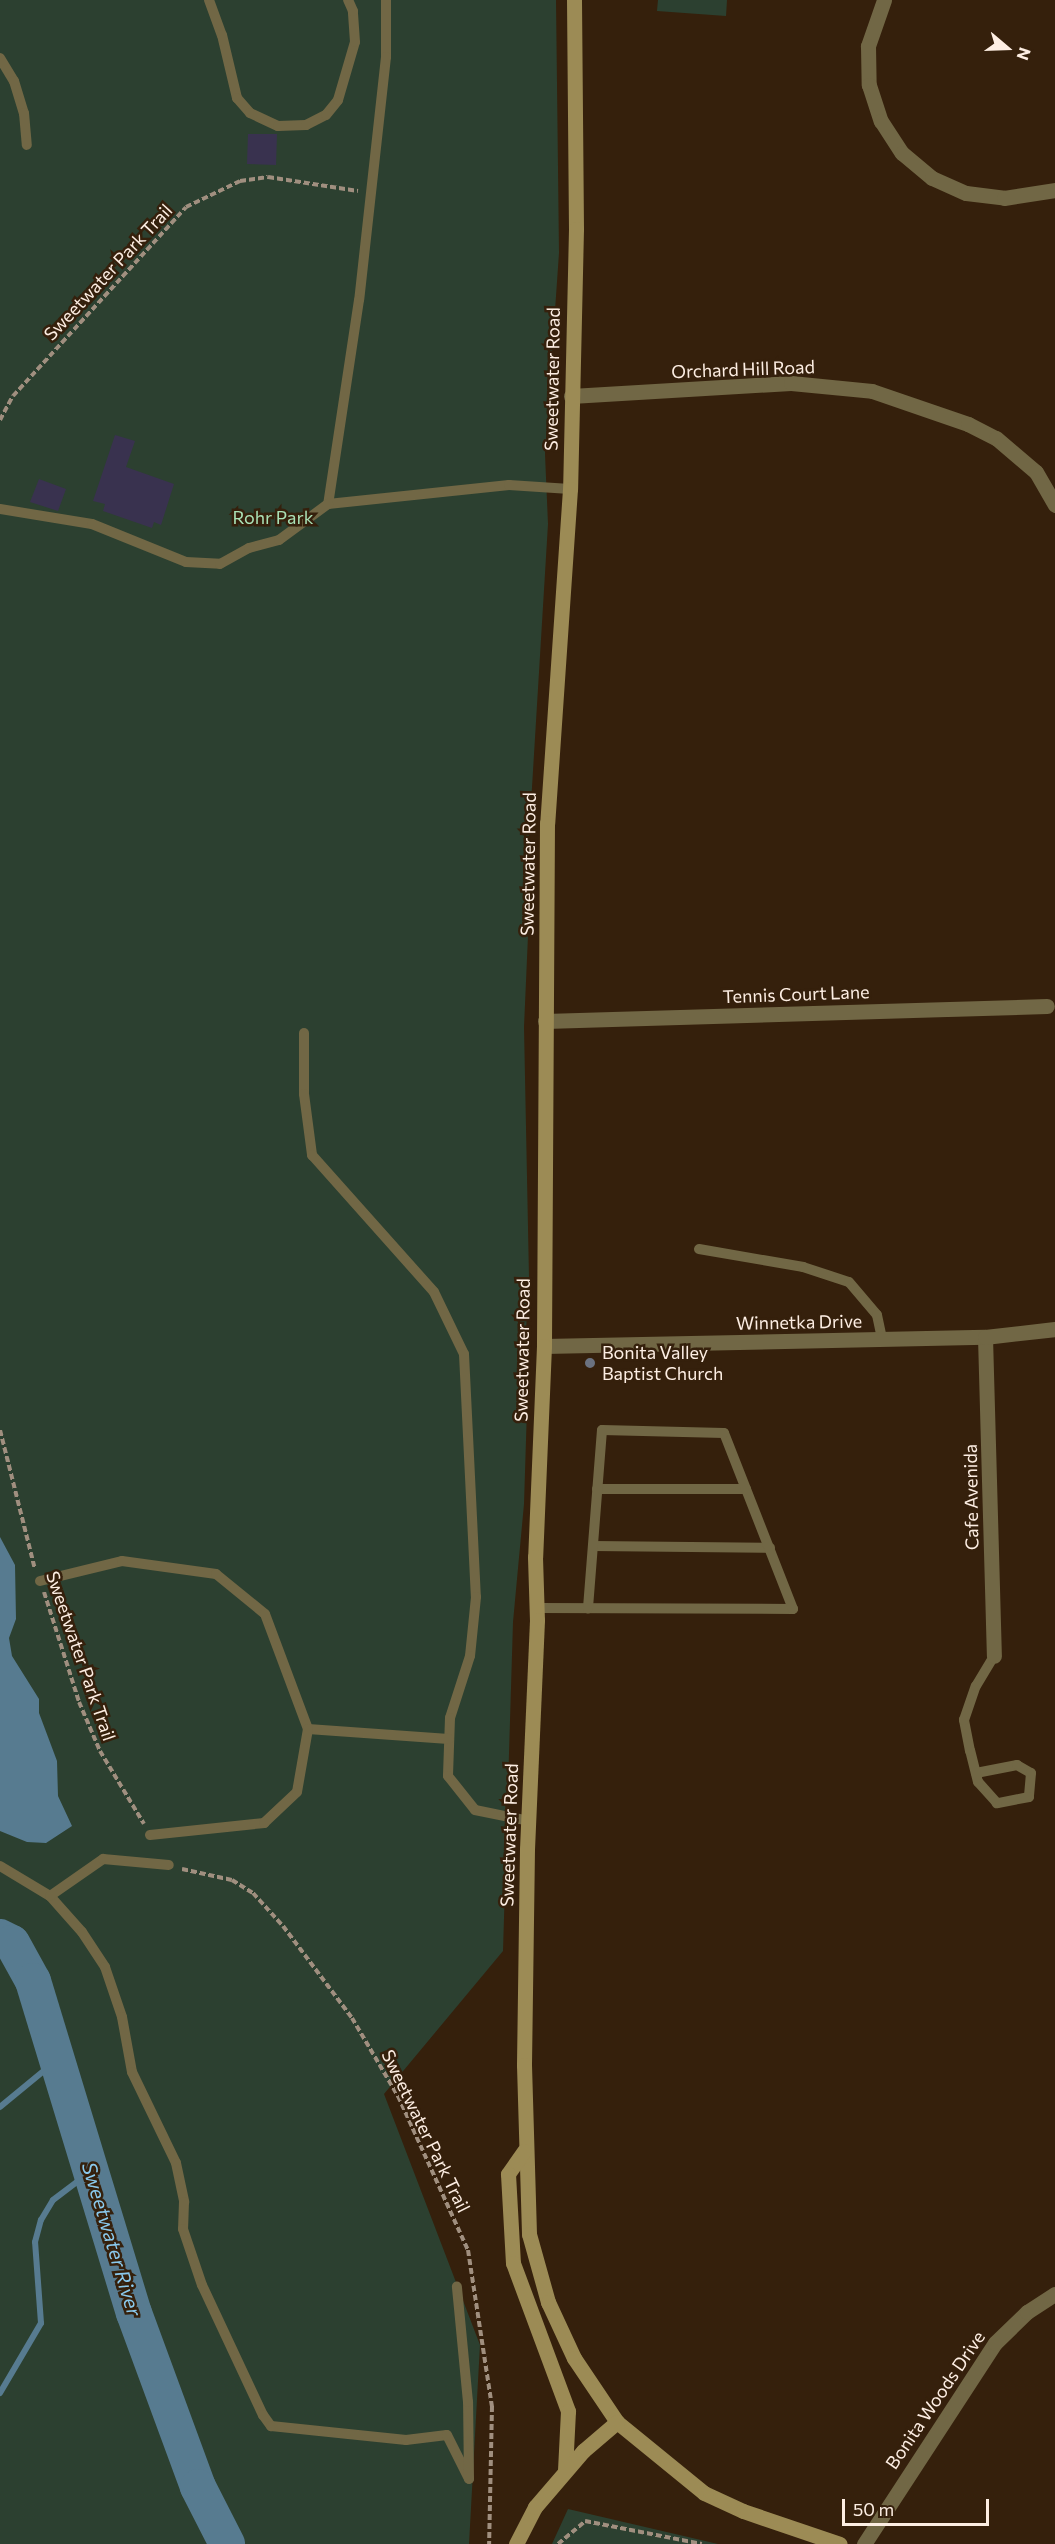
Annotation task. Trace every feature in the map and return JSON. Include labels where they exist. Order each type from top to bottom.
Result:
[{"type":"main road","name":"Sweetwater Road","points":[[574,0],[576,229],[570,489],[547,823],[544,1346],[535,1557],[537,1608],[529,1821],[524,2151],[529,2234],[548,2302],[574,2358],[616,2422],[704,2493],[743,2511],[840,2544]]},
{"type":"main road","points":[[524,2151],[508,2174],[513,2263],[564,2394],[568,2411],[566,2471]]},
{"type":"main road","points":[[516,2544],[530,2514],[566,2471],[616,2422]]},
{"type":"street","points":[[884,0],[868,46],[869,85],[880,122],[902,153],[932,178],[966,193],[1004,198],[1055,190]]},
{"type":"street","name":"Orchard Hill Road","points":[[571,396],[791,383],[872,391],[968,424],[996,438],[1036,472],[1055,505]]},
{"type":"street","name":"Tennis Court Lane","points":[[545,1021],[1047,1006]]},
{"type":"street","name":"Winnetka Drive","points":[[544,1346],[985,1337],[1055,1329]]},
{"type":"street","name":"Cafe Avenida","points":[[985,1337],[994,1656]]},
{"type":"street","name":"Bonita Woods Drive","points":[[864,2544],[995,2343],[1026,2312],[1055,2294]]},
{"type":"lane","points":[[209,0],[222,35],[237,98],[250,113],[278,126],[306,125],[326,115],[338,100],[355,42],[348,0]]},
{"type":"lane","points":[[328,504],[359,300],[386,57],[386,0]]},
{"type":"lane","points":[[1,62],[14,81],[24,113],[27,145]]},
{"type":"lane","points":[[0,508],[92,524],[186,562],[220,564],[249,548],[279,540],[328,504],[509,485],[570,489]]},
{"type":"lane","points":[[304,1033],[304,1094],[312,1155],[434,1292],[464,1354],[476,1597],[470,1656],[450,1718],[448,1776],[474,1809],[529,1821]]},
{"type":"lane","points":[[699,1249],[803,1267],[849,1282],[877,1315],[882,1339]]},
{"type":"lane","points":[[537,1608],[794,1609],[724,1433],[602,1430],[588,1608]]},
{"type":"lane","points":[[597,1489],[746,1489]]},
{"type":"lane","points":[[592,1546],[770,1548]]},
{"type":"lane","points":[[40,1581],[122,1561],[216,1574],[265,1614],[308,1729],[297,1792],[264,1823],[150,1835]]},
{"type":"lane","points":[[976,1773],[1017,1765],[1031,1773],[1029,1797],[997,1803],[978,1782],[964,1720],[976,1686],[994,1656]]},
{"type":"lane","points":[[308,1729],[449,1738]]},
{"type":"lane","points":[[50,1896],[103,1859],[169,1865]]},
{"type":"lane","points":[[0,1866],[50,1896],[82,1932],[105,1967],[122,2017],[132,2072],[176,2163],[183,2202],[183,2229],[202,2285],[262,2415],[271,2426],[406,2440],[447,2435],[469,2479],[468,2402],[457,2287]]},
{"type":"path","name":"Sweetwater Park Trail","points":[[0,420],[13,396],[186,207],[232,184],[268,177],[349,191],[370,190]]},
{"type":"path","name":"Sweetwater Park Trail","points":[[0,1430],[26,1543],[79,1702],[100,1751],[150,1835]]},
{"type":"path","name":"Sweetwater Park Trail","points":[[169,1865],[232,1880],[253,1893],[352,2018],[398,2096],[468,2250],[492,2406],[489,2544]]},
{"type":"path","points":[[558,2544],[585,2521],[702,2544]]},
{"type":"green space","name":"Rohr Park","points":[[0,0],[556,0],[559,253],[545,454],[548,524],[526,886],[529,913],[524,1027],[529,1277],[525,1349],[527,1408],[524,1504],[513,1622],[503,1951],[384,2094],[480,2345],[469,2544],[0,2544]]},
{"type":"green space","points":[[658,0],[727,0],[726,16],[657,11]]},
{"type":"green space","points":[[568,2509],[718,2544],[552,2544]]},
{"type":"water","points":[[0,1537],[15,1565],[16,1619],[9,1638],[12,1656],[39,1699],[39,1713],[57,1761],[58,1796],[72,1826],[46,1843],[27,1842],[0,1831]]},
{"type":"building","points":[[248,134],[277,134],[276,165],[247,164]]},
{"type":"building","points":[[115,435],[135,441],[126,467],[174,484],[161,525],[154,522],[152,528],[103,511],[105,504],[93,501]]},
{"type":"building","points":[[39,479],[66,489],[58,511],[30,502]]},
{"type":"waterway","name":"Sweetwater River","points":[[0,1937],[12,1943],[33,1981],[134,2313],[198,2487],[227,2544]]},
{"type":"waterway","points":[[0,2107],[57,2060]]},
{"type":"waterway","points":[[0,2393],[41,2323],[35,2242],[41,2220],[53,2200],[77,2182],[93,2178]]},
{"type":"place","name":"Bonita Valley Baptist Church","points":[[590,1363]]}]
